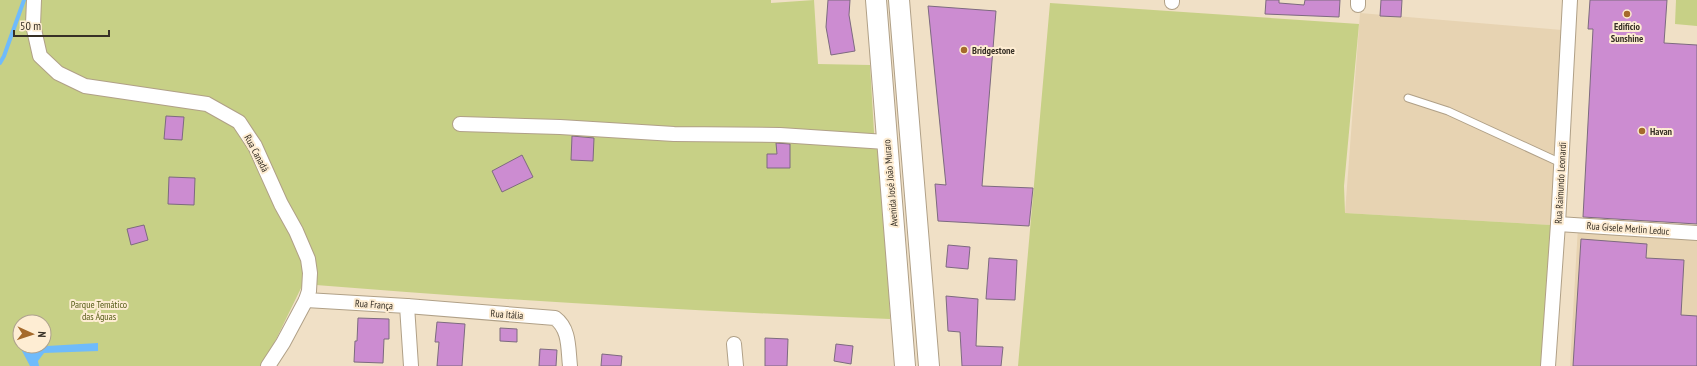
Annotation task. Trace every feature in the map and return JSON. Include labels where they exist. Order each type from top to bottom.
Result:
[{"type":"main road","name":"Avenida José João Muraro","points":[[876,0],[886,142],[905,366]]},
{"type":"main road","points":[[899,0],[929,366]]},
{"type":"street","name":"Rua Canadá","points":[[34,0],[33,25],[40,56],[58,73],[84,86],[206,104],[239,122],[255,146],[308,259],[310,273],[309,291],[306,300],[283,343],[268,366]]},
{"type":"street","name":"Rua Raimundo Leonardi","points":[[1548,366],[1558,224],[1570,0]]},
{"type":"street","points":[[460,124],[560,127],[674,134],[780,135],[886,142]]},
{"type":"street","name":"Rua Gisele Merlin Leduc","points":[[1558,224],[1697,233]]},
{"type":"street","name":"Rua França","points":[[306,300],[407,306],[411,366]]},
{"type":"street","name":"Rua Itália","points":[[407,306],[555,318],[562,322],[566,330],[570,366]]},
{"type":"street","points":[[734,344],[736,366]]},
{"type":"lane","points":[[1408,98],[1448,111],[1561,163]]},
{"type":"shaded area","points":[[1360,13],[1562,30],[1551,225],[1345,213]]},
{"type":"shaded area","points":[[1578,226],[1697,234],[1697,366],[1570,366]]},
{"type":"green space","name":"Parque Temático das Águas","points":[[0,0],[771,0],[771,3],[814,0],[818,64],[870,65],[875,149],[885,151],[890,319],[596,304],[303,284],[263,366],[0,366]]},
{"type":"green space","points":[[1676,0],[1697,0],[1697,26],[1675,24]]},
{"type":"green space","points":[[1050,3],[1359,24],[1344,186],[1345,213],[1551,225],[1541,366],[1018,366]]},
{"type":"water","points":[[98,343],[98,351],[52,353],[52,346]]},
{"type":"water","points":[[24,354],[43,354],[38,361],[39,366],[30,366]]},
{"type":"building","points":[[828,0],[850,0],[849,15],[855,51],[831,55],[826,27]]},
{"type":"building","points":[[1266,0],[1279,0],[1279,3],[1304,5],[1305,0],[1340,0],[1339,17],[1265,14]]},
{"type":"building","points":[[1381,0],[1402,0],[1401,17],[1380,16]]},
{"type":"building","name":"Havan","points":[[1590,0],[1667,0],[1664,43],[1697,45],[1697,224],[1583,217],[1593,29],[1588,29]]},
{"type":"building","points":[[928,6],[996,11],[982,186],[1033,188],[1029,226],[938,221],[935,184],[946,185]]},
{"type":"building","points":[[166,116],[184,117],[182,140],[164,139]]},
{"type":"building","points":[[572,136],[594,138],[593,161],[571,160]]},
{"type":"building","points":[[776,143],[790,144],[790,168],[767,168],[767,154],[777,154]]},
{"type":"building","points":[[522,155],[533,177],[502,192],[492,171]]},
{"type":"building","points":[[169,177],[195,178],[194,205],[168,204]]},
{"type":"building","points":[[144,225],[148,240],[131,245],[127,229]]},
{"type":"building","points":[[1581,239],[1647,244],[1646,258],[1684,260],[1681,315],[1697,316],[1697,366],[1573,366]]},
{"type":"building","points":[[948,245],[970,247],[968,269],[946,267]]},
{"type":"building","points":[[989,258],[1017,260],[1015,300],[986,299]]},
{"type":"building","points":[[946,296],[978,299],[976,346],[1003,347],[1001,366],[962,366],[960,332],[948,331]]},
{"type":"building","points":[[358,318],[389,319],[389,339],[384,339],[383,363],[354,362]]},
{"type":"building","points":[[437,322],[465,324],[462,366],[437,366],[439,342],[435,342]]},
{"type":"building","points":[[500,328],[517,329],[517,342],[500,341]]},
{"type":"building","points":[[765,338],[788,339],[787,366],[765,366]]},
{"type":"building","points":[[836,344],[853,346],[851,364],[834,361]]},
{"type":"building","points":[[540,349],[557,350],[556,366],[539,366]]},
{"type":"building","points":[[602,354],[622,356],[621,366],[601,366]]},
{"type":"waterway","points":[[0,63],[4,56],[24,0]]},
{"type":"place","name":"Edifício Sunshine","points":[[1627,14]]},
{"type":"place","name":"Bridgestone","points":[[964,50]]},
{"type":"place","name":"Havan","points":[[1642,131]]}]
